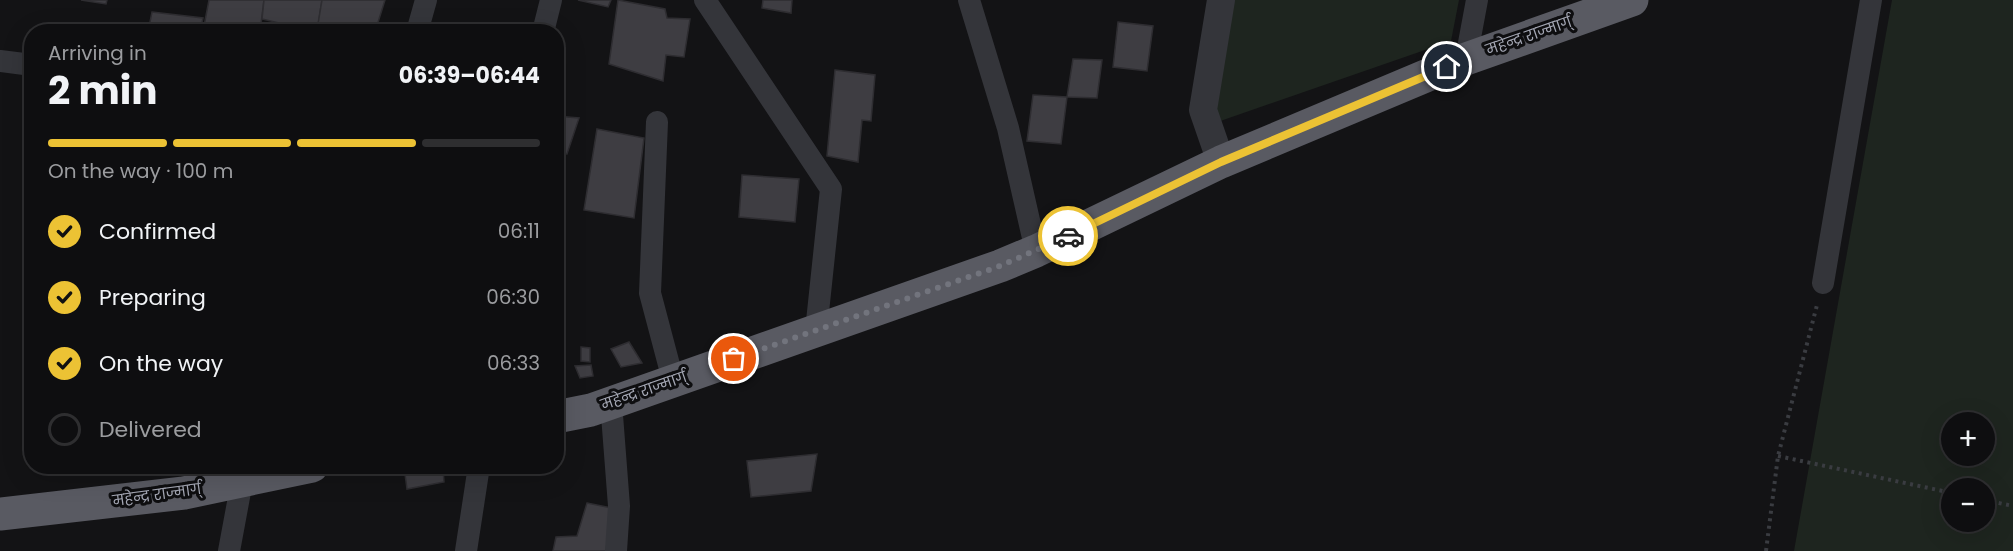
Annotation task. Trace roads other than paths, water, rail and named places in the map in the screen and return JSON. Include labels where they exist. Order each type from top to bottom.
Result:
[{"type":"highway","name":"महेन्द्र राज्मार्ग्","points":[[564,415],[611,402],[816,331],[1036,251],[1221,162],[1466,59],[1632,0]]},
{"type":"highway","name":"महेन्द्र राज्मार्ग्","points":[[0,514],[184,493],[245,474]]},
{"type":"street","points":[[419,24],[426,0]]},
{"type":"street","points":[[545,24],[551,0]]},
{"type":"street","points":[[705,0],[831,189],[816,331]]},
{"type":"street","points":[[969,0],[1008,128],[1036,251]]},
{"type":"street","points":[[1221,0],[1203,110],[1221,162]]},
{"type":"street","points":[[1466,59],[1477,0]]},
{"type":"street","points":[[1823,283],[1871,0]]},
{"type":"street","points":[[0,61],[24,64]]},
{"type":"street","points":[[657,122],[650,293],[673,380]]},
{"type":"street","points":[[611,402],[619,506],[616,551]]},
{"type":"street","points":[[229,551],[245,474]]},
{"type":"street","points":[[466,551],[478,474]]}]
